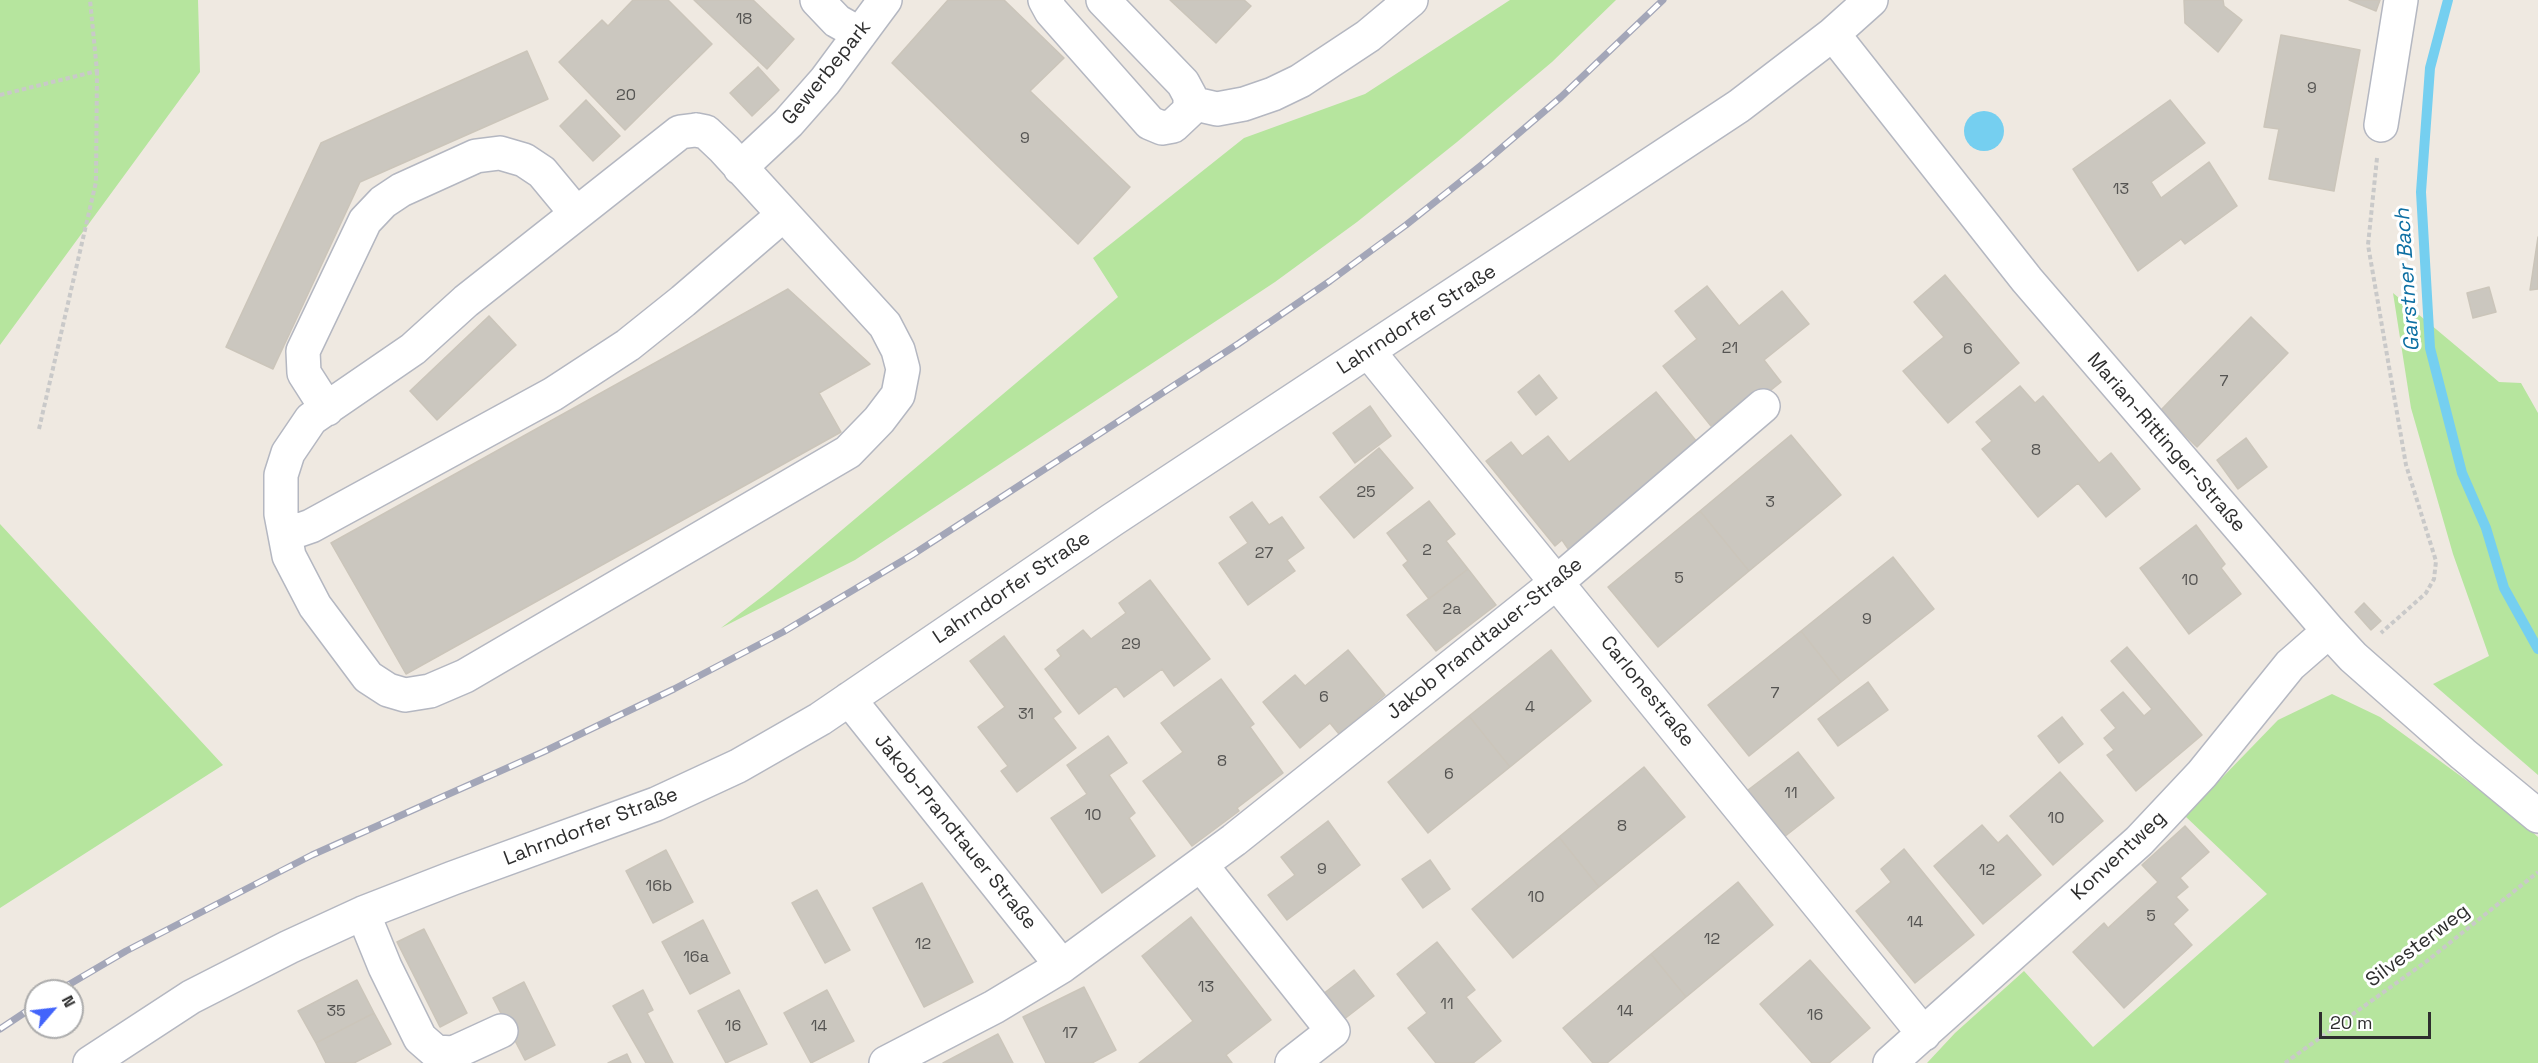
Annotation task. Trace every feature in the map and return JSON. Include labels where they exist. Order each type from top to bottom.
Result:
[{"type":"street","points":[[817,0],[837,21],[860,34]]},
{"type":"street","name":"Gewerbepark","points":[[740,168],[788,123],[825,81],[885,0]]},
{"type":"street","points":[[1045,0],[1051,11],[1150,123],[1162,128],[1173,126],[1184,117],[1191,103],[1183,83],[1103,0]]},
{"type":"street","points":[[1191,103],[1217,109],[1244,104],[1273,94],[1299,81],[1368,36],[1411,0]]},
{"type":"street","name":"Lahrndorfer Straße","points":[[90,1063],[191,997],[289,947],[363,913],[611,821],[701,784],[790,736],[849,699],[1112,520],[1739,106],[1833,34],[1871,0]]},
{"type":"street","points":[[2381,125],[2401,0]]},
{"type":"street","name":"Marian-Rittinger-Straße","points":[[1833,34],[2027,280],[2329,632],[2353,657],[2463,754],[2538,816]]},
{"type":"street","points":[[696,130],[706,132],[740,168],[885,325],[898,350],[903,369],[898,395],[879,420],[848,452],[465,676],[422,692],[405,694],[388,690],[368,677],[315,606],[289,556],[281,514],[281,475],[288,453],[311,420],[413,349],[466,302],[680,132],[696,130]]},
{"type":"street","points":[[327,409],[304,373],[303,351],[365,222],[383,202],[401,190],[476,156],[500,153],[524,160],[542,172],[576,213]]},
{"type":"street","points":[[285,535],[311,526],[553,394],[637,337],[683,301],[783,215]]},
{"type":"street","name":"Carlonestraße","points":[[1368,351],[1924,1034]]},
{"type":"street","name":"Jakob Prandtauer-Straße","points":[[886,1063],[994,1007],[1062,966],[1201,865],[1557,582],[1762,406]]},
{"type":"street","name":"Konventweg","points":[[1890,1063],[2139,841],[2202,774],[2290,665],[2329,632]]},
{"type":"street","name":"Jakob-Prandtauer Straße","points":[[849,699],[1062,966]]},
{"type":"street","points":[[1201,865],[1333,1031],[1292,1063]]},
{"type":"street","points":[[363,913],[385,967],[420,1038],[436,1052],[453,1053],[501,1031]]},
{"type":"path","points":[[39,429],[96,182],[98,70],[90,0]]},
{"type":"path","points":[[0,95],[98,70]]},
{"type":"path","points":[[2353,657],[2426,593],[2434,579],[2436,561],[2406,465],[2368,245],[2381,125]]},
{"type":"path","name":"Silvesterweg","points":[[2285,1063],[2427,961],[2538,872]]},
{"type":"green space","points":[[0,0],[198,0],[200,72],[0,345]]},
{"type":"green space","points":[[1510,0],[1616,0],[1552,62],[1457,142],[1357,222],[1275,282],[855,560],[721,628],[772,589],[1118,297],[1093,258],[1244,138],[1365,94]]},
{"type":"green space","points":[[2393,293],[2499,382],[2521,383],[2538,413],[2538,775],[2433,684],[2489,656],[2453,554],[2411,408]]},
{"type":"green space","points":[[0,524],[223,765],[0,908]]},
{"type":"green space","points":[[2332,694],[2380,717],[2511,813],[2538,837],[2538,1063],[1927,1063],[1955,1033],[2024,971],[2093,1047],[2267,894],[2185,816],[2278,720]]},
{"type":"water","points":[[1984,111],[1992,112],[1998,117],[2003,123],[2003,139],[1998,145],[1992,150],[1984,151],[1976,150],[1970,145],[1965,139],[1964,131],[1965,123],[1970,117],[1976,112]]},
{"type":"building","points":[[633,0],[668,0],[712,44],[625,130],[559,62],[602,20],[608,26]]},
{"type":"building","points":[[694,0],[753,0],[794,39],[767,69]]},
{"type":"building","points":[[948,0],[1004,0],[1064,58],[1030,91],[1130,187],[1078,244],[892,63]]},
{"type":"building","points":[[1170,0],[1244,0],[1251,6],[1216,43]]},
{"type":"building","points":[[2184,0],[2223,0],[2224,6],[2242,20],[2218,52],[2185,23]]},
{"type":"building","points":[[2349,0],[2380,0],[2376,11]]},
{"type":"building","points":[[2281,35],[2360,50],[2334,191],[2269,179],[2279,129],[2264,127]]},
{"type":"building","points":[[527,51],[548,99],[360,182],[273,369],[226,347],[321,143]]},
{"type":"building","points":[[758,67],[779,90],[752,116],[730,93]]},
{"type":"building","points":[[586,100],[620,136],[593,161],[560,126]]},
{"type":"building","points":[[2170,100],[2205,143],[2151,182],[2161,198],[2209,162],[2237,206],[2185,244],[2181,239],[2138,271],[2073,169]]},
{"type":"building","points":[[2538,237],[2538,289],[2530,290]]},
{"type":"building","points":[[1945,275],[2019,363],[1948,423],[1903,371],[1944,337],[1914,302]]},
{"type":"building","points":[[1707,286],[1739,326],[1782,291],[1809,324],[1764,360],[1781,382],[1750,407],[1744,400],[1711,426],[1663,366],[1697,339],[1675,311]]},
{"type":"building","points":[[2489,287],[2496,312],[2473,318],[2467,293]]},
{"type":"building","points":[[788,289],[870,364],[819,393],[841,432],[406,674],[331,543]]},
{"type":"building","points":[[489,316],[516,345],[437,420],[410,391]]},
{"type":"building","points":[[2251,317],[2288,353],[2197,447],[2160,411]]},
{"type":"building","points":[[1539,375],[1557,398],[1536,415],[1518,392]]},
{"type":"building","points":[[2020,386],[2035,403],[2043,396],[2099,463],[2111,453],[2140,489],[2106,517],[2078,483],[2038,517],[1982,449],[1992,441],[1976,422]]},
{"type":"building","points":[[1656,392],[1702,448],[1571,553],[1562,540],[1555,546],[1486,461],[1511,442],[1522,456],[1548,436],[1569,462]]},
{"type":"building","points":[[1370,406],[1391,436],[1355,463],[1333,433]]},
{"type":"building","points":[[1791,435],[1841,495],[1749,571],[1700,511]]},
{"type":"building","points":[[2246,438],[2267,467],[2238,489],[2217,460]]},
{"type":"building","points":[[1379,448],[1413,488],[1354,538],[1320,497]]},
{"type":"building","points":[[1429,501],[1455,534],[1446,541],[1468,569],[1429,599],[1403,565],[1408,561],[1387,533]]},
{"type":"building","points":[[1252,502],[1269,525],[1282,517],[1304,548],[1287,560],[1295,571],[1248,605],[1219,563],[1248,543],[1230,517]]},
{"type":"building","points":[[1700,511],[1749,571],[1658,647],[1608,587]]},
{"type":"building","points":[[2196,525],[2225,564],[2221,568],[2241,594],[2189,634],[2140,568]]},
{"type":"building","points":[[1893,557],[1934,609],[1841,682],[1801,631]]},
{"type":"building","points":[[1468,569],[1496,605],[1436,651],[1407,615]]},
{"type":"building","points":[[1150,580],[1210,659],[1174,686],[1162,669],[1124,697],[1116,686],[1079,714],[1045,669],[1061,656],[1057,650],[1083,630],[1091,639],[1126,613],[1119,603]]},
{"type":"building","points":[[2364,603],[2381,621],[2371,630],[2355,612]]},
{"type":"building","points":[[1801,631],[1841,682],[1749,756],[1708,705]]},
{"type":"building","points":[[1004,636],[1061,712],[1053,718],[1076,748],[1017,792],[1001,771],[1008,766],[978,727],[1005,707],[970,661]]},
{"type":"building","points":[[2127,647],[2202,735],[2136,791],[2107,755],[2114,750],[2104,738],[2116,728],[2101,710],[2123,692],[2144,716],[2152,709],[2111,661]]},
{"type":"building","points":[[1348,650],[1385,695],[1339,734],[1330,723],[1300,748],[1263,702],[1295,675],[1305,686]]},
{"type":"building","points":[[1551,650],[1591,701],[1510,767],[1469,716]]},
{"type":"building","points":[[1221,679],[1254,724],[1250,727],[1283,773],[1237,808],[1239,811],[1192,846],[1143,781],[1183,752],[1161,723]]},
{"type":"building","points":[[1868,682],[1888,710],[1838,746],[1818,719]]},
{"type":"building","points":[[1469,716],[1510,767],[1428,833],[1388,782]]},
{"type":"building","points":[[2062,717],[2083,744],[2059,763],[2038,736]]},
{"type":"building","points":[[1108,736],[1127,763],[1109,775],[1135,813],[1129,818],[1155,856],[1102,893],[1051,818],[1087,794],[1067,765]]},
{"type":"building","points":[[1798,752],[1834,798],[1784,837],[1748,790]]},
{"type":"building","points":[[1644,767],[1685,817],[1599,887],[1559,837]]},
{"type":"building","points":[[2060,772],[2103,821],[2053,865],[2010,816]]},
{"type":"building","points":[[1328,821],[1360,865],[1287,920],[1268,895],[1295,875],[1281,857]]},
{"type":"building","points":[[1982,825],[1998,843],[2007,835],[2041,875],[1983,924],[1934,866]]},
{"type":"building","points":[[2185,826],[2209,852],[2180,878],[2188,887],[2176,897],[2188,910],[2173,924],[2192,945],[2124,1008],[2073,952],[2104,923],[2108,928],[2158,882],[2142,865]]},
{"type":"building","points":[[1559,837],[1599,887],[1513,958],[1472,909]]},
{"type":"building","points":[[1904,849],[1974,935],[1915,983],[1856,911],[1891,882],[1881,869]]},
{"type":"building","points":[[666,850],[693,902],[653,923],[626,871]]},
{"type":"building","points":[[1430,860],[1450,889],[1423,908],[1402,879]]},
{"type":"building","points":[[1738,882],[1773,925],[1686,997],[1651,954]]},
{"type":"building","points":[[922,883],[973,982],[924,1007],[873,908]]},
{"type":"building","points":[[817,890],[850,950],[825,963],[792,903]]},
{"type":"building","points":[[1191,917],[1271,1020],[1226,1055],[1232,1063],[1139,1063],[1193,1021],[1142,956]]},
{"type":"building","points":[[703,920],[730,973],[690,994],[662,942]]},
{"type":"building","points":[[424,929],[467,1013],[440,1027],[397,942]]},
{"type":"building","points":[[1437,942],[1475,990],[1466,997],[1501,1041],[1473,1063],[1436,1063],[1408,1028],[1427,1013],[1397,974]]},
{"type":"building","points":[[1651,954],[1686,997],[1607,1063],[1593,1063],[1563,1028]]},
{"type":"building","points":[[1810,960],[1870,1028],[1829,1063],[1812,1063],[1760,1004]]},
{"type":"building","points":[[1354,970],[1374,996],[1343,1020],[1323,994]]},
{"type":"building","points":[[357,980],[374,1013],[316,1043],[298,1011]]},
{"type":"building","points":[[524,982],[555,1045],[525,1060],[493,998]]},
{"type":"building","points":[[1084,987],[1116,1050],[1092,1063],[1046,1063],[1023,1017]]},
{"type":"building","points":[[643,990],[653,1010],[647,1013],[673,1063],[646,1063],[613,1006]]},
{"type":"building","points":[[739,990],[767,1044],[726,1063],[698,1011]]},
{"type":"building","points":[[827,990],[854,1041],[811,1063],[784,1013]]},
{"type":"building","points":[[374,1013],[391,1044],[354,1063],[326,1063],[316,1043]]},
{"type":"building","points":[[998,1034],[1013,1063],[943,1063]]},
{"type":"building","points":[[627,1054],[631,1063],[608,1063]]},
{"type":"waterway","name":"Garstner Bach","points":[[2448,0],[2430,68],[2421,192],[2430,348],[2462,473],[2486,528],[2504,588],[2538,649]]},
{"type":"railway","points":[[78,979],[126,951],[312,855],[543,752],[674,689],[783,632],[912,555],[1238,344],[1406,225],[1484,163],[1561,97],[1663,0]]},
{"type":"railway","points":[[0,1029],[24,1013]]}]
